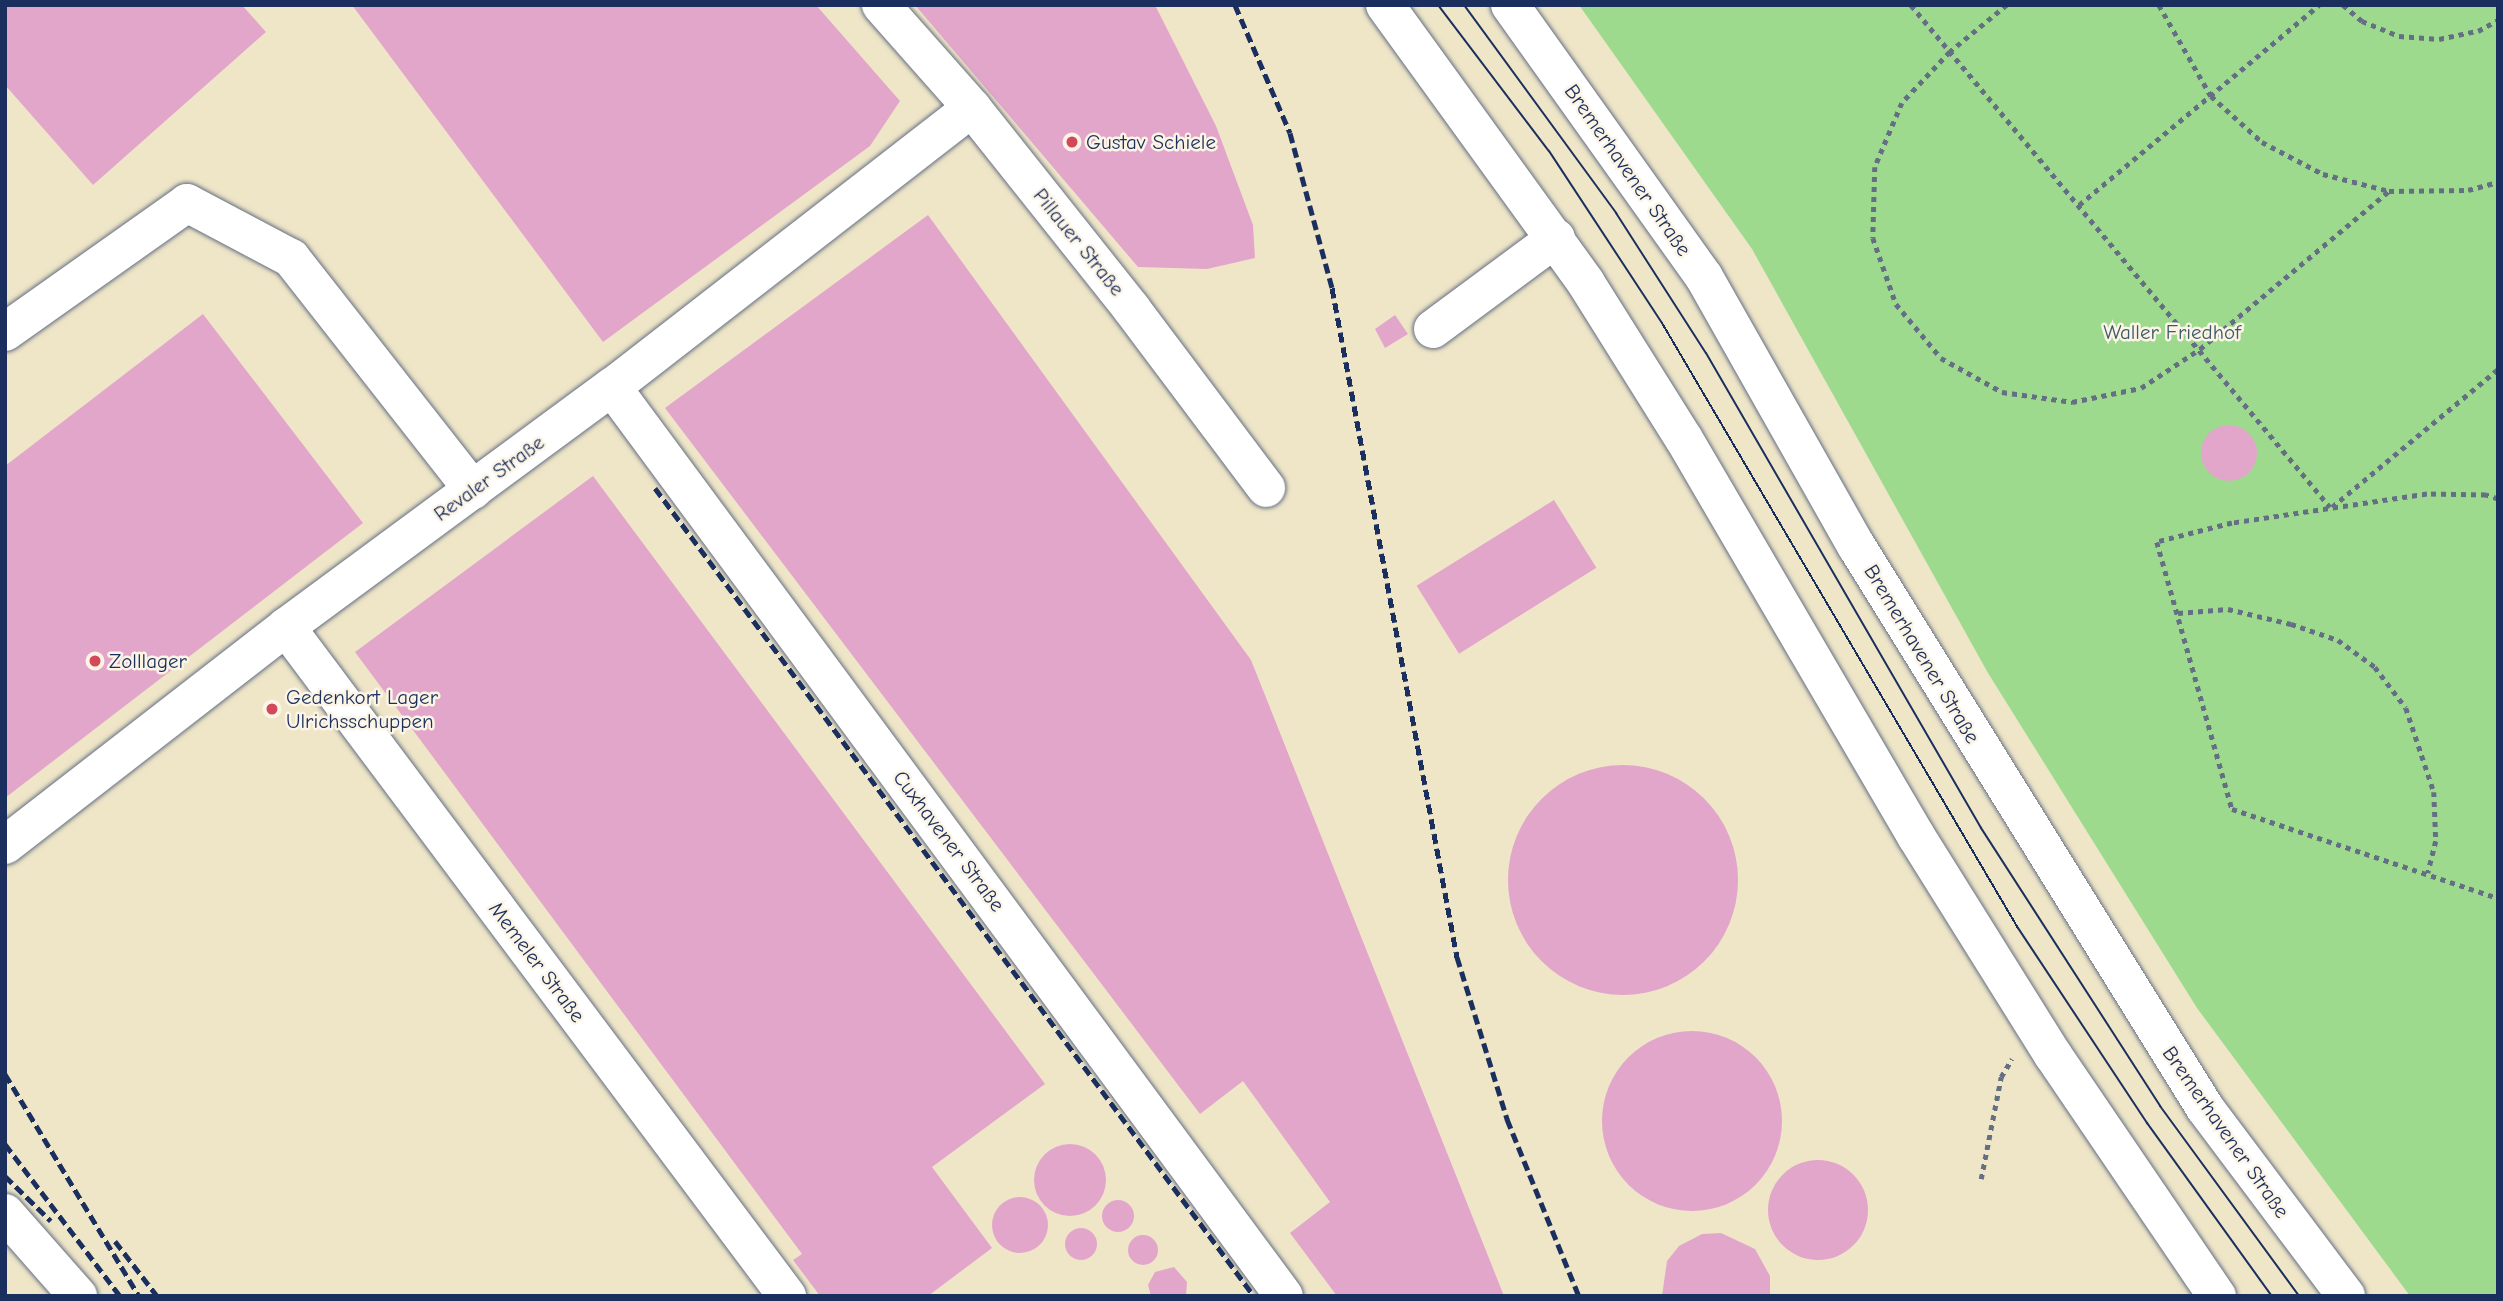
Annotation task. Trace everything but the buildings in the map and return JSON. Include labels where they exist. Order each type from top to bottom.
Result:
[{"type":"street","name":"Pillauer Straße","points":[[881,5],[972,108],[1266,488]]},
{"type":"street","points":[[1385,5],[1556,238],[1684,439],[1916,836],[2053,1055],[2217,1296]]},
{"type":"street","name":"Bremerhavener Straße","points":[[1510,5],[1704,277],[1864,559],[2205,1108],[2346,1296]]},
{"type":"street","name":"Revaler Straße","points":[[5,845],[286,627],[612,387],[972,108]]},
{"type":"street","points":[[5,332],[187,203],[291,258],[473,490]]},
{"type":"street","points":[[1433,330],[1556,238]]},
{"type":"street","name":"Cuxhavener Straße","points":[[612,387],[1284,1296]]},
{"type":"street","name":"Memeler Straße","points":[[286,627],[787,1296]]},
{"type":"street","points":[[5,1213],[78,1296]]},
{"type":"path","points":[[1912,5],[2331,508]]},
{"type":"path","points":[[2007,5],[1950,52],[1902,103],[1875,167],[1873,238],[1896,304],[1941,358],[2002,392],[2071,402],[2141,388],[2200,349],[2389,191]]},
{"type":"path","points":[[2159,5],[2211,96],[2262,142],[2323,174],[2389,191],[2468,190],[2498,181]]},
{"type":"path","points":[[2079,205],[2319,5]]},
{"type":"path","points":[[2343,5],[2362,21],[2399,36],[2439,39],[2478,31],[2498,20]]},
{"type":"path","points":[[2331,508],[2498,369]]},
{"type":"path","points":[[2498,499],[2486,495],[2427,494],[2232,523],[2157,542],[2232,809],[2498,898]]},
{"type":"path","points":[[2178,613],[2228,609],[2291,624],[2338,639],[2375,667],[2406,708],[2434,792],[2436,841],[2428,873]]},
{"type":"path","points":[[1981,1179],[2001,1077],[2017,1052]]},
{"type":"green space","name":"Waller Friedhof","points":[[1579,5],[2498,5],[2498,1296],[2410,1296],[2197,1008],[1988,673],[1752,249]]},
{"type":"tram line","points":[[1438,5],[1549,151],[1662,323],[2018,928],[2147,1123],[2272,1296]]},
{"type":"tram line","points":[[1464,5],[1616,213],[1706,353],[1981,828],[2160,1106],[2299,1296]]},
{"type":"railway","points":[[1235,5],[1290,133],[1332,288],[1457,957],[1507,1119],[1579,1296]]},
{"type":"railway","points":[[655,488],[1254,1296]]},
{"type":"railway","points":[[5,1074],[139,1296]]},
{"type":"railway","points":[[5,1144],[120,1296]]},
{"type":"railway","points":[[5,1176],[51,1221]]},
{"type":"railway","points":[[115,1241],[157,1296]]},
{"type":"place","name":"Gustav Schiele","points":[[1072,142]]},
{"type":"place","name":"Zolllager","points":[[95,661]]},
{"type":"place","name":"Gedenkort Lager Ulrichsschuppen","points":[[272,709]]}]
